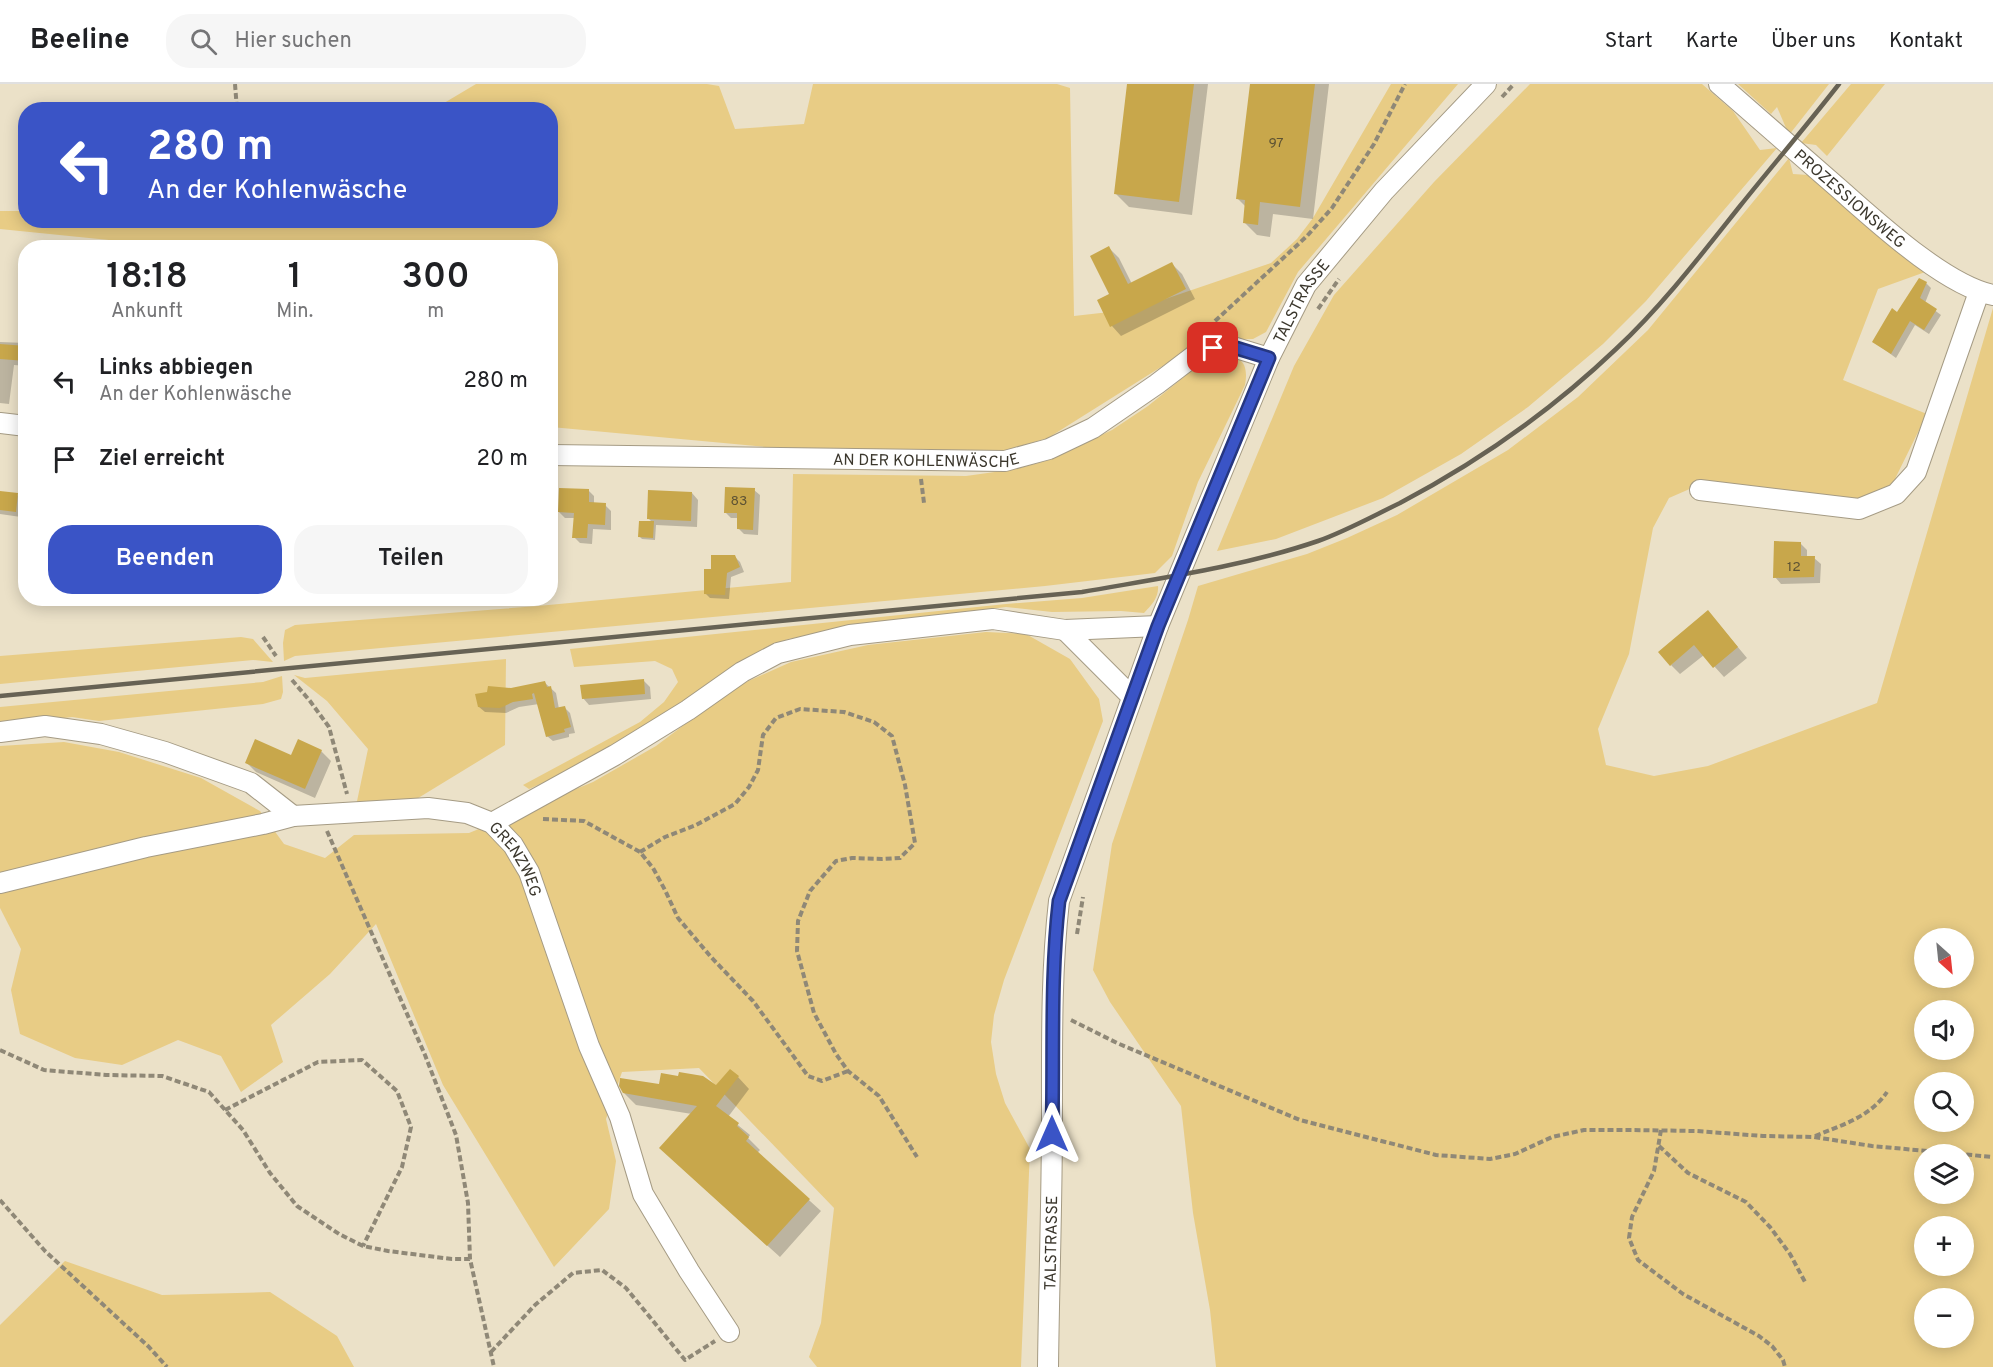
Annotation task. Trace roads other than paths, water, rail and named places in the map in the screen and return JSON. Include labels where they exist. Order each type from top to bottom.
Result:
[{"type":"street","name":"TALSTRASSE","points":[[1047,1367],[1052,1015],[1059,901],[1158,626],[1269,358],[1306,285],[1335,247],[1384,191],[1486,84]]},
{"type":"street","name":"PROZESSIONSWEG","points":[[1719,84],[1886,230],[1948,275],[1986,294]]},
{"type":"street","points":[[1700,490],[1859,509],[1896,494],[1916,472],[1986,294]]},
{"type":"street","name":"AN DER KOHLENWÄSCHE","points":[[558,455],[1005,461],[1049,449],[1093,428],[1195,355],[1213,348],[1233,347],[1269,358]]},
{"type":"street","points":[[0,423],[18,425]]},
{"type":"street","points":[[492,823],[615,755],[688,710],[742,672],[778,653],[850,635],[993,619],[1065,630],[1158,626]]},
{"type":"street","points":[[1065,630],[1132,697]]},
{"type":"street","points":[[0,732],[45,726],[101,734],[165,752],[251,783],[293,816]]},
{"type":"street","name":"GRENZWEG","points":[[0,883],[146,847],[264,824],[293,816],[428,808],[467,813],[492,823],[513,846],[529,872],[589,1046],[620,1117],[643,1194],[729,1332]]},
{"type":"railway","points":[[0,696],[1082,592],[1231,565],[1318,541],[1400,503],[1458,470],[1513,434],[1592,371],[1633,333],[1665,298],[1839,84]]}]
